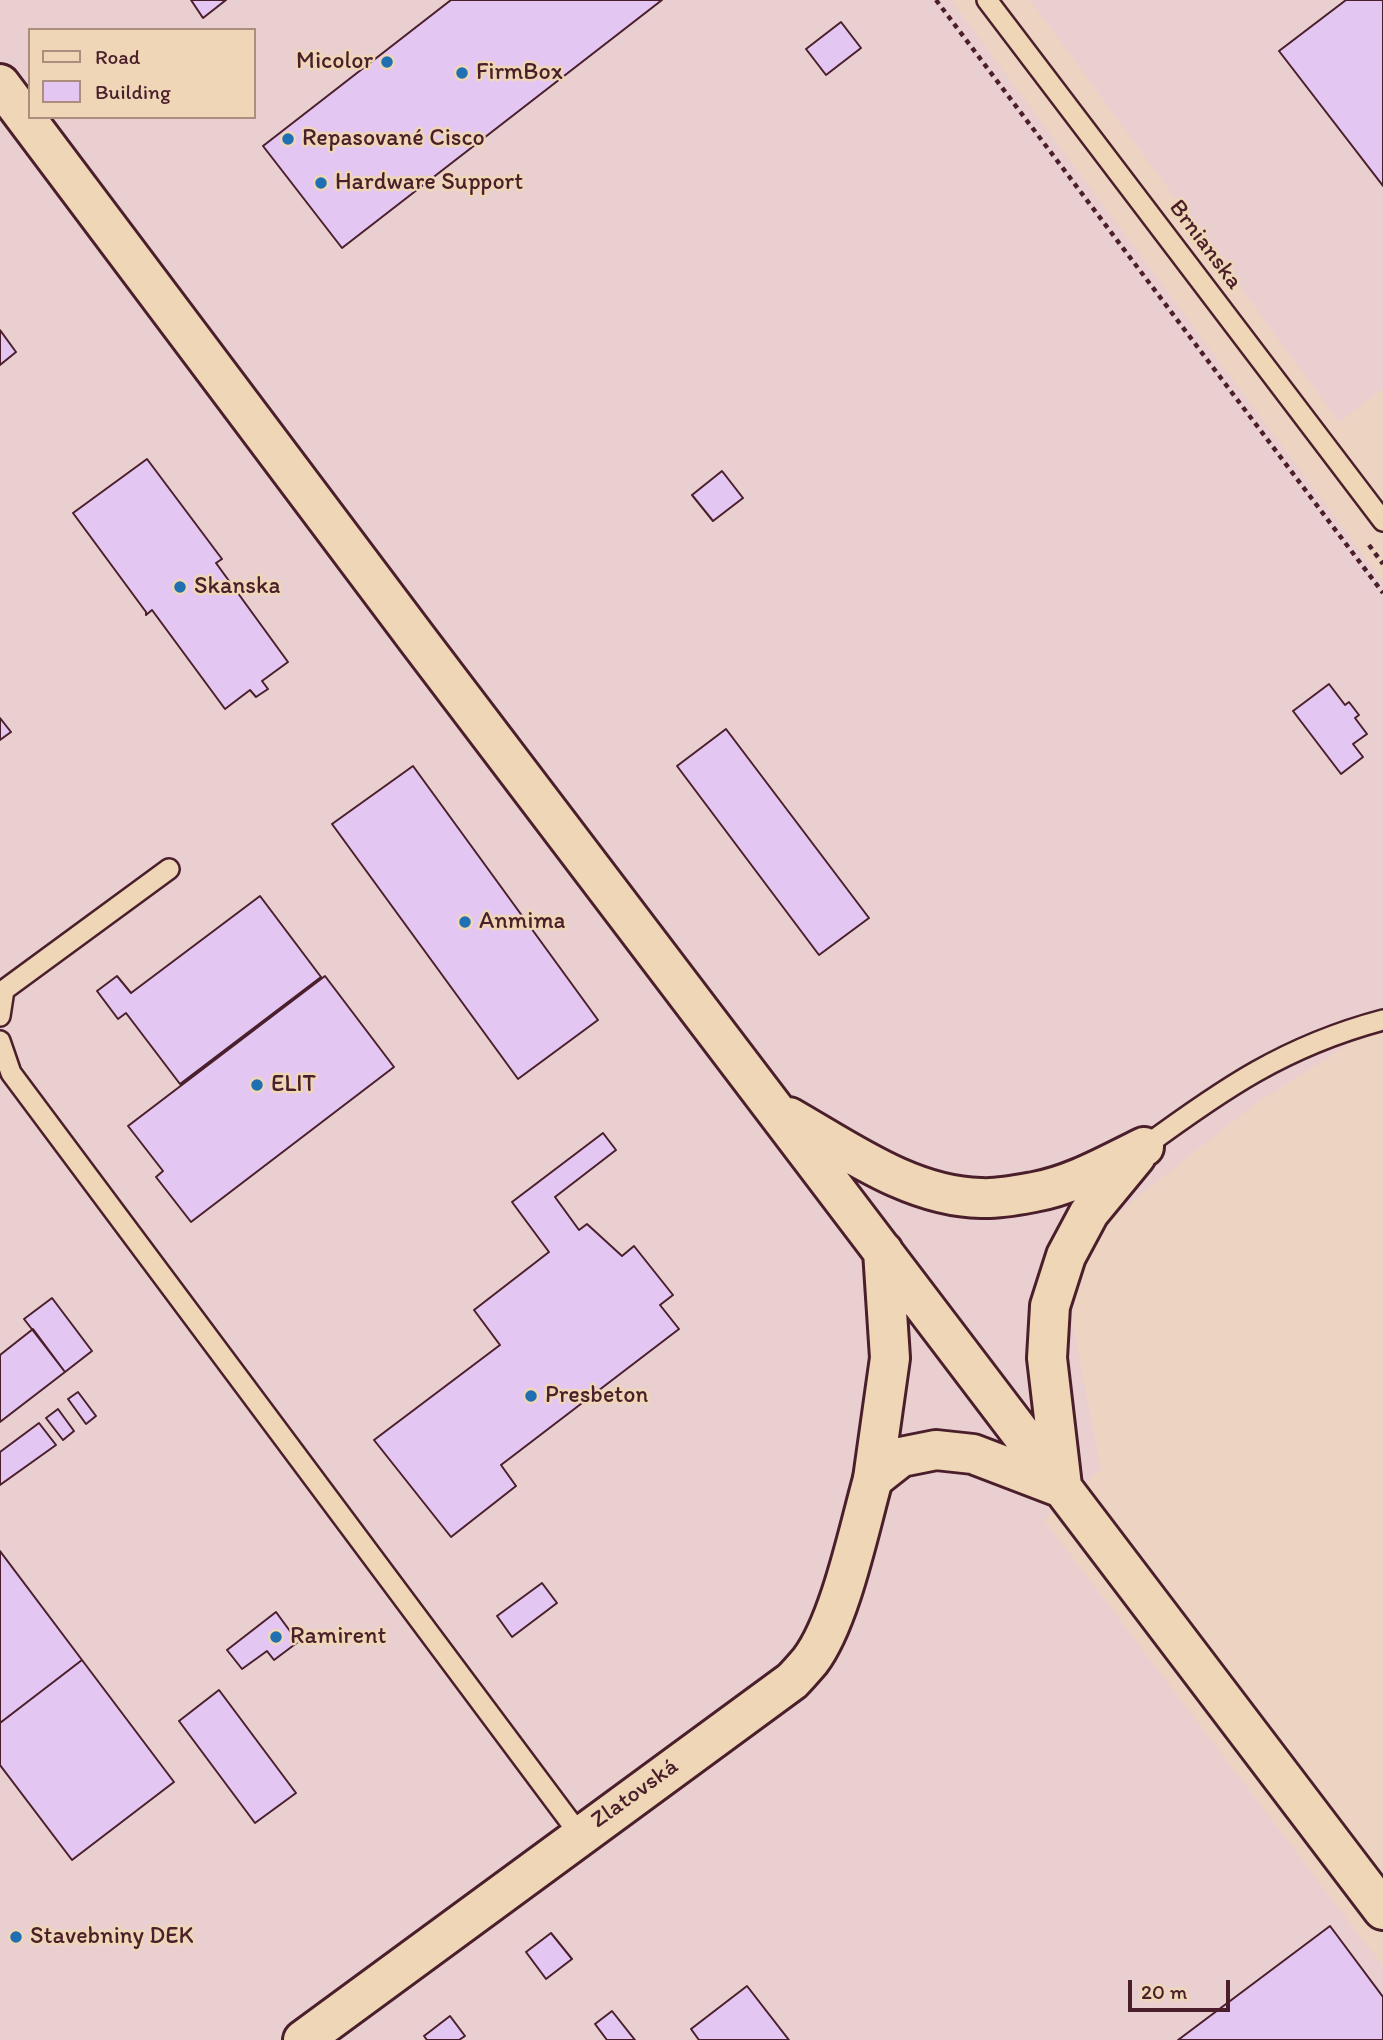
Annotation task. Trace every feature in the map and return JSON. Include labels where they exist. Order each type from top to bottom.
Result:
[{"type":"main road","points":[[0,84],[418,640],[1383,1910]]},
{"type":"main road","points":[[775,1109],[887,1172],[932,1191],[981,1198],[1036,1192],[1085,1176],[1144,1147]]},
{"type":"main road","points":[[1062,1488],[1047,1358],[1050,1306],[1066,1256],[1089,1213],[1144,1147]]},
{"type":"main road","name":"Zlatovská","points":[[303,2040],[792,1681],[811,1660],[839,1598],[873,1479],[890,1358],[883,1251]]},
{"type":"main road","points":[[873,1479],[901,1457],[936,1450],[974,1454],[1062,1488]]},
{"type":"lane","name":"Brnianska","points":[[987,0],[1383,521]]},
{"type":"lane","points":[[0,1016],[4,990],[169,870]]},
{"type":"lane","points":[[1144,1147],[1207,1101],[1278,1058],[1321,1040],[1383,1020]]},
{"type":"lane","points":[[0,1041],[11,1073],[580,1835]]},
{"type":"path","points":[[936,0],[1383,593]]},
{"type":"shaded area","points":[[0,0],[951,0],[1383,582],[1383,1022],[1255,1104],[1085,1239],[1072,1321],[1101,1469],[1044,1520],[1383,1966],[1383,2040],[0,2040]]},
{"type":"shaded area","points":[[1030,0],[1383,0],[1383,389],[1339,422]]},
{"type":"building","points":[[191,0],[226,0],[203,18]]},
{"type":"building","name":"FirmBox","points":[[451,0],[662,0],[342,248],[263,146]]},
{"type":"building","points":[[1346,0],[1383,0],[1383,186],[1279,51]]},
{"type":"building","points":[[841,22],[861,48],[826,75],[806,49]]},
{"type":"building","points":[[0,330],[16,352],[0,365]]},
{"type":"building","name":"Skanska","points":[[147,459],[222,559],[216,563],[288,662],[262,681],[268,689],[256,697],[250,690],[225,709],[152,610],[146,615],[73,513]]},
{"type":"building","points":[[722,471],[743,498],[713,521],[692,495]]},
{"type":"building","points":[[1329,684],[1345,705],[1349,702],[1359,715],[1355,718],[1367,734],[1353,744],[1363,757],[1341,774],[1293,711]]},
{"type":"building","points":[[0,718],[11,732],[0,740]]},
{"type":"building","points":[[726,729],[869,918],[819,955],[677,766]]},
{"type":"building","name":"Anmima","points":[[413,766],[598,1020],[518,1079],[332,824]]},
{"type":"building","points":[[260,896],[321,977],[180,1084],[126,1013],[118,1019],[97,991],[117,976],[131,993]]},
{"type":"building","points":[[325,976],[394,1067],[191,1222],[156,1177],[163,1171],[128,1126]]},
{"type":"building","points":[[603,1133],[616,1150],[555,1197],[579,1230],[587,1224],[622,1256],[634,1246],[673,1295],[660,1305],[679,1329],[501,1465],[516,1486],[451,1537],[374,1440],[500,1345],[474,1310],[549,1252],[512,1202]]},
{"type":"building","points":[[52,1298],[92,1351],[65,1372],[24,1319]]},
{"type":"building","points":[[33,1329],[65,1372],[0,1422],[0,1355]]},
{"type":"building","points":[[78,1392],[96,1416],[86,1424],[68,1399]]},
{"type":"building","points":[[58,1409],[74,1431],[63,1440],[46,1418]]},
{"type":"building","points":[[39,1423],[56,1445],[0,1485],[0,1452]]},
{"type":"building","points":[[0,1551],[82,1660],[0,1723]]},
{"type":"building","points":[[542,1583],[557,1603],[512,1637],[497,1616]]},
{"type":"building","points":[[276,1612],[298,1642],[274,1660],[267,1651],[242,1669],[227,1650]]},
{"type":"building","points":[[82,1660],[174,1782],[72,1860],[0,1765],[0,1723]]},
{"type":"building","points":[[219,1690],[296,1793],[255,1823],[179,1721]]},
{"type":"building","points":[[1330,1926],[1383,1997],[1383,2040],[1178,2040]]},
{"type":"building","points":[[551,1933],[572,1959],[546,1979],[526,1952]]},
{"type":"building","points":[[747,1986],[789,2040],[699,2040],[691,2029]]},
{"type":"building","points":[[612,2011],[635,2040],[607,2040],[595,2024]]},
{"type":"building","points":[[450,2016],[465,2036],[459,2040],[427,2040],[424,2036]]},
{"type":"place","name":"Micolor","points":[[387,62]]},
{"type":"place","name":"FirmBox","points":[[462,73]]},
{"type":"place","name":"Repasované Cisco","points":[[288,139]]},
{"type":"place","name":"Hardware Support","points":[[321,183]]},
{"type":"place","name":"Skanska","points":[[180,587]]},
{"type":"place","name":"Anmima","points":[[465,922]]},
{"type":"place","name":"ELIT","points":[[257,1085]]},
{"type":"place","name":"Presbeton","points":[[531,1396]]},
{"type":"place","name":"Ramirent","points":[[276,1637]]},
{"type":"place","name":"Stavebniny DEK","points":[[16,1937]]}]
